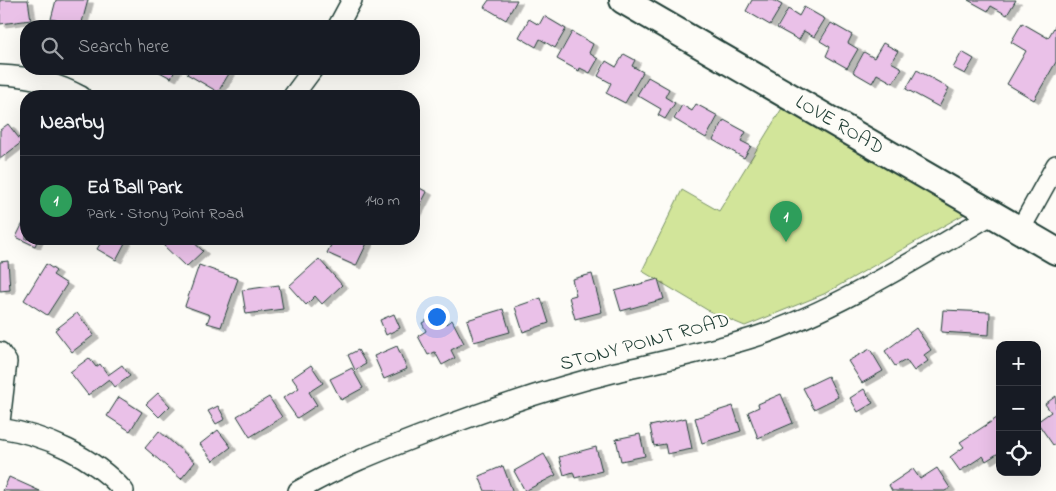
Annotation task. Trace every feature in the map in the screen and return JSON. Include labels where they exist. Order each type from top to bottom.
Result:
[{"type":"street","points":[[341,20],[352,0]]},
{"type":"street","name":"LOVE ROAD","points":[[623,0],[1056,251]]},
{"type":"street","points":[[0,75],[24,76],[48,81],[68,90]]},
{"type":"street","points":[[298,90],[309,75]]},
{"type":"street","points":[[1020,230],[1056,165]]},
{"type":"street","name":"STONY POINT ROAD","points":[[298,491],[316,480],[387,448],[480,413],[610,373],[713,349],[765,333],[817,312],[993,214]]},
{"type":"street","points":[[0,352],[7,362],[0,422]]},
{"type":"street","points":[[0,428],[22,431],[70,450],[107,475],[124,491]]},
{"type":"green space","points":[[784,105],[968,212],[824,294],[745,326],[709,311],[642,271],[682,190],[719,211]]},
{"type":"building","points":[[0,0],[28,0],[31,20],[0,24]]},
{"type":"building","points":[[56,0],[88,0],[83,20],[51,19]]},
{"type":"building","points":[[489,0],[517,0],[506,20],[484,7]]},
{"type":"building","points":[[752,0],[773,0],[782,5],[770,25],[746,11]]},
{"type":"building","points":[[968,0],[1016,0],[1007,15],[991,6],[988,11]]},
{"type":"building","points":[[804,7],[825,19],[814,37],[804,31],[799,40],[777,28],[788,9],[799,16]]},
{"type":"building","points":[[544,16],[566,29],[555,48],[540,39],[536,47],[519,37],[529,19],[539,25]]},
{"type":"building","points":[[831,23],[852,35],[848,43],[858,49],[847,68],[826,56],[830,47],[820,41]]},
{"type":"building","points":[[1022,23],[1048,38],[1056,27],[1056,62],[1034,100],[1007,84],[1026,51],[1011,42]]},
{"type":"building","points":[[572,32],[593,44],[589,53],[598,59],[590,73],[580,68],[579,71],[557,59]]},
{"type":"building","points":[[883,43],[898,51],[891,62],[902,68],[893,83],[877,74],[872,83],[853,72],[864,52],[874,58]]},
{"type":"building","points":[[962,52],[974,59],[965,74],[953,68]]},
{"type":"building","points":[[624,54],[635,60],[632,66],[643,72],[625,103],[606,93],[611,83],[598,76],[606,61],[616,67]]},
{"type":"building","points":[[917,70],[949,88],[939,107],[906,89]]},
{"type":"building","points":[[189,75],[228,75],[219,90],[215,90]]},
{"type":"building","points":[[648,77],[669,89],[665,97],[675,103],[665,119],[658,115],[661,109],[637,95]]},
{"type":"building","points":[[696,104],[718,116],[706,138],[674,119],[682,105],[692,111]]},
{"type":"building","points":[[724,120],[746,132],[741,141],[751,146],[744,158],[713,140]]},
{"type":"building","points":[[8,124],[20,139],[20,144],[0,159],[0,130]]},
{"type":"building","points":[[420,188],[427,192],[420,205]]},
{"type":"building","points":[[20,229],[20,239],[16,237]]},
{"type":"building","points":[[99,245],[124,245],[116,260],[97,249]]},
{"type":"building","points":[[163,245],[196,245],[203,251],[186,267]]},
{"type":"building","points":[[331,245],[366,245],[356,266],[327,253]]},
{"type":"building","points":[[319,259],[342,285],[322,304],[315,296],[306,305],[289,286]]},
{"type":"building","points":[[8,261],[10,290],[0,291],[0,262]]},
{"type":"building","points":[[46,264],[56,271],[53,275],[67,284],[47,315],[24,300]]},
{"type":"building","points":[[199,265],[238,279],[221,327],[207,323],[210,315],[185,306]]},
{"type":"building","points":[[592,274],[602,312],[575,319],[569,297],[576,295],[572,279]]},
{"type":"building","points":[[658,279],[664,299],[621,311],[615,291]]},
{"type":"building","points":[[279,285],[283,309],[246,314],[242,290]]},
{"type":"building","points":[[541,298],[549,323],[523,332],[515,307]]},
{"type":"building","points":[[503,309],[510,332],[474,342],[467,320]]},
{"type":"building","points":[[943,310],[990,312],[989,335],[941,332]]},
{"type":"building","points":[[77,313],[94,335],[72,352],[55,330]]},
{"type":"building","points":[[394,314],[400,328],[386,335],[380,320]]},
{"type":"building","points":[[438,314],[444,325],[452,320],[464,343],[451,350],[455,358],[442,365],[435,352],[428,355],[418,336],[426,331],[422,323]]},
{"type":"building","points":[[916,328],[931,350],[924,355],[928,361],[914,371],[906,360],[895,366],[885,351]]},
{"type":"building","points":[[397,346],[407,369],[384,379],[374,356]]},
{"type":"building","points":[[870,349],[883,371],[862,383],[848,361]]},
{"type":"building","points":[[358,350],[366,364],[355,370],[348,355]]},
{"type":"building","points":[[89,358],[96,367],[100,364],[108,375],[122,365],[130,376],[115,387],[109,379],[88,395],[70,372]]},
{"type":"building","points":[[311,365],[323,383],[309,392],[317,405],[297,418],[283,398],[299,388],[292,378]]},
{"type":"building","points":[[352,368],[363,388],[341,400],[330,379]]},
{"type":"building","points":[[828,376],[838,397],[814,409],[803,388]]},
{"type":"building","points":[[864,389],[873,403],[858,412],[850,398]]},
{"type":"building","points":[[158,393],[170,406],[159,417],[146,404]]},
{"type":"building","points":[[781,394],[793,423],[758,438],[748,412],[759,407],[758,404]]},
{"type":"building","points":[[1056,396],[1056,443],[1053,445],[1041,428],[1041,419],[1051,412],[1045,404]]},
{"type":"building","points":[[119,397],[142,412],[130,431],[107,416]]},
{"type":"building","points":[[269,397],[282,417],[250,437],[237,416]]},
{"type":"building","points":[[218,406],[225,419],[216,424],[208,411]]},
{"type":"building","points":[[733,406],[741,431],[702,443],[695,418]]},
{"type":"building","points":[[686,418],[692,449],[667,454],[665,444],[654,446],[650,426]]},
{"type":"building","points":[[996,419],[996,455],[986,461],[983,456],[960,471],[950,457],[964,447],[960,442]]},
{"type":"building","points":[[218,430],[231,447],[213,461],[200,444]]},
{"type":"building","points":[[159,431],[195,462],[181,479],[145,448]]},
{"type":"building","points":[[640,434],[645,456],[621,461],[616,439]]},
{"type":"building","points":[[596,447],[602,471],[575,478],[573,472],[564,475],[559,457]]},
{"type":"building","points":[[544,454],[556,475],[525,491],[514,471]]},
{"type":"building","points":[[503,466],[512,490],[485,491],[479,476]]},
{"type":"building","points":[[937,468],[950,488],[945,491],[892,491],[889,485],[913,469],[920,479]]},
{"type":"building","points":[[9,477],[40,491],[3,491]]},
{"type":"place","name":"Ed Ball Park","points":[[786,242]]}]
